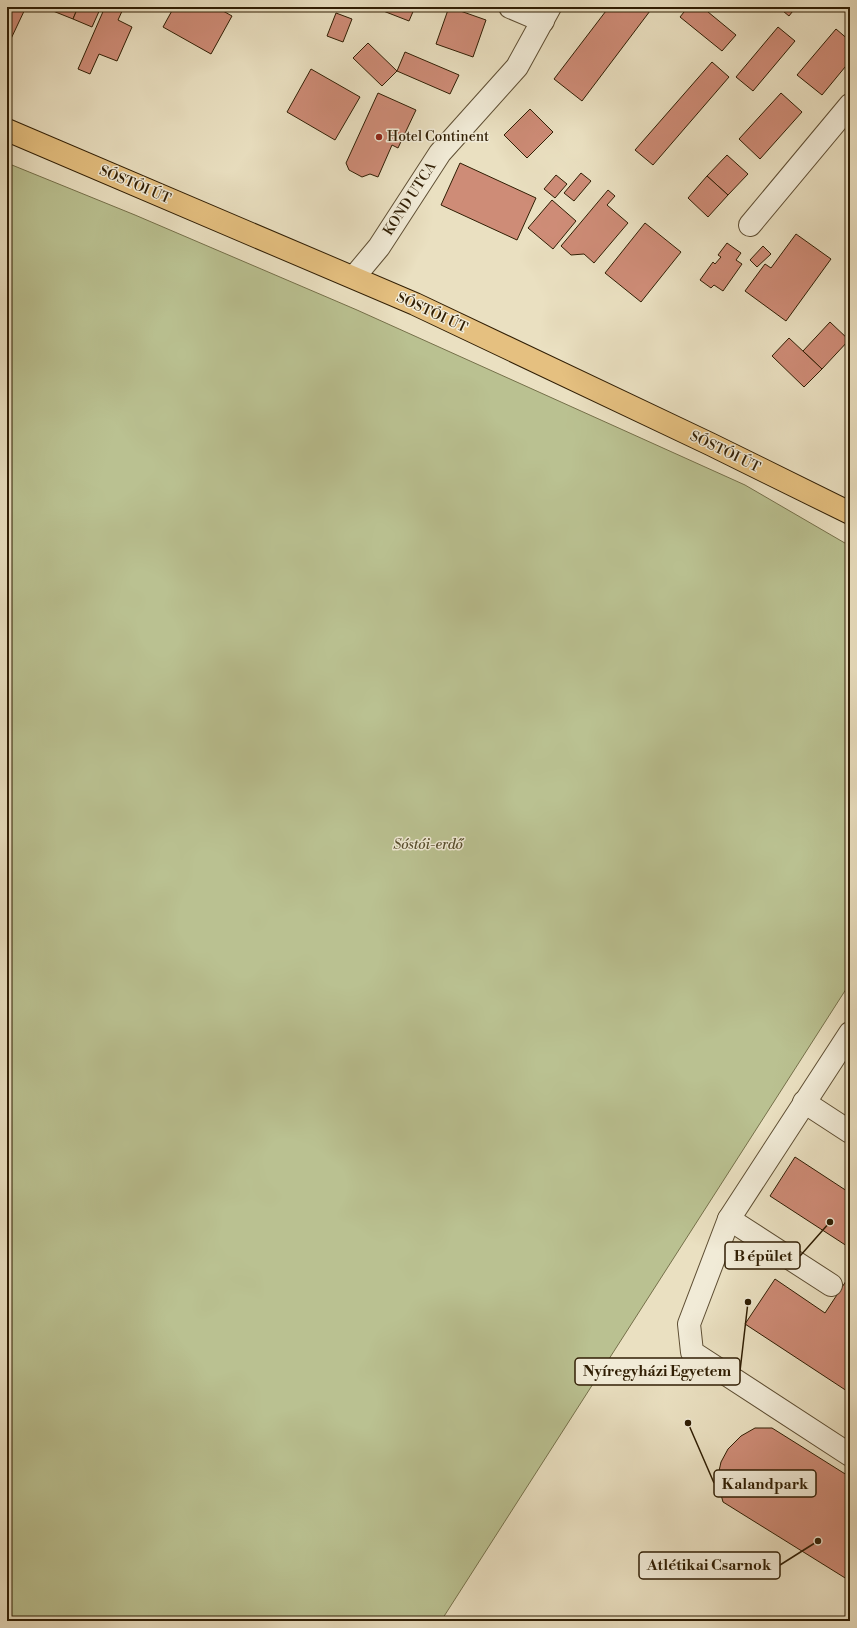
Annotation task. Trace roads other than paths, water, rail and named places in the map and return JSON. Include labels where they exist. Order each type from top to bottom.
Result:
[{"type":"main road","name":"SÓSTÓI ÚT","points":[[7,130],[415,304],[696,437],[850,513]]},
{"type":"street","points":[[510,7],[547,14]]},
{"type":"street","name":"KOND UTCA","points":[[354,277],[379,247],[440,154],[517,67],[547,14]]},
{"type":"street","points":[[750,225],[850,105]]},
{"type":"street","points":[[850,1033],[729,1219],[689,1324],[692,1352],[850,1455]]},
{"type":"street","points":[[804,1102],[850,1132]]},
{"type":"street","points":[[729,1219],[831,1285]]},
{"type":"place","name":"Hotel Continent","points":[[379,137]]},
{"type":"place","name":"B épület","points":[[830,1222]]},
{"type":"place","name":"Nyíregyházi Egyetem","points":[[748,1302]]},
{"type":"place","name":"Kalandpark","points":[[688,1423]]},
{"type":"place","name":"Atlétikai Csarnok","points":[[818,1541]]},
{"type":"park label","name":"Sóstói-erdő","points":[[428,845]]}]
